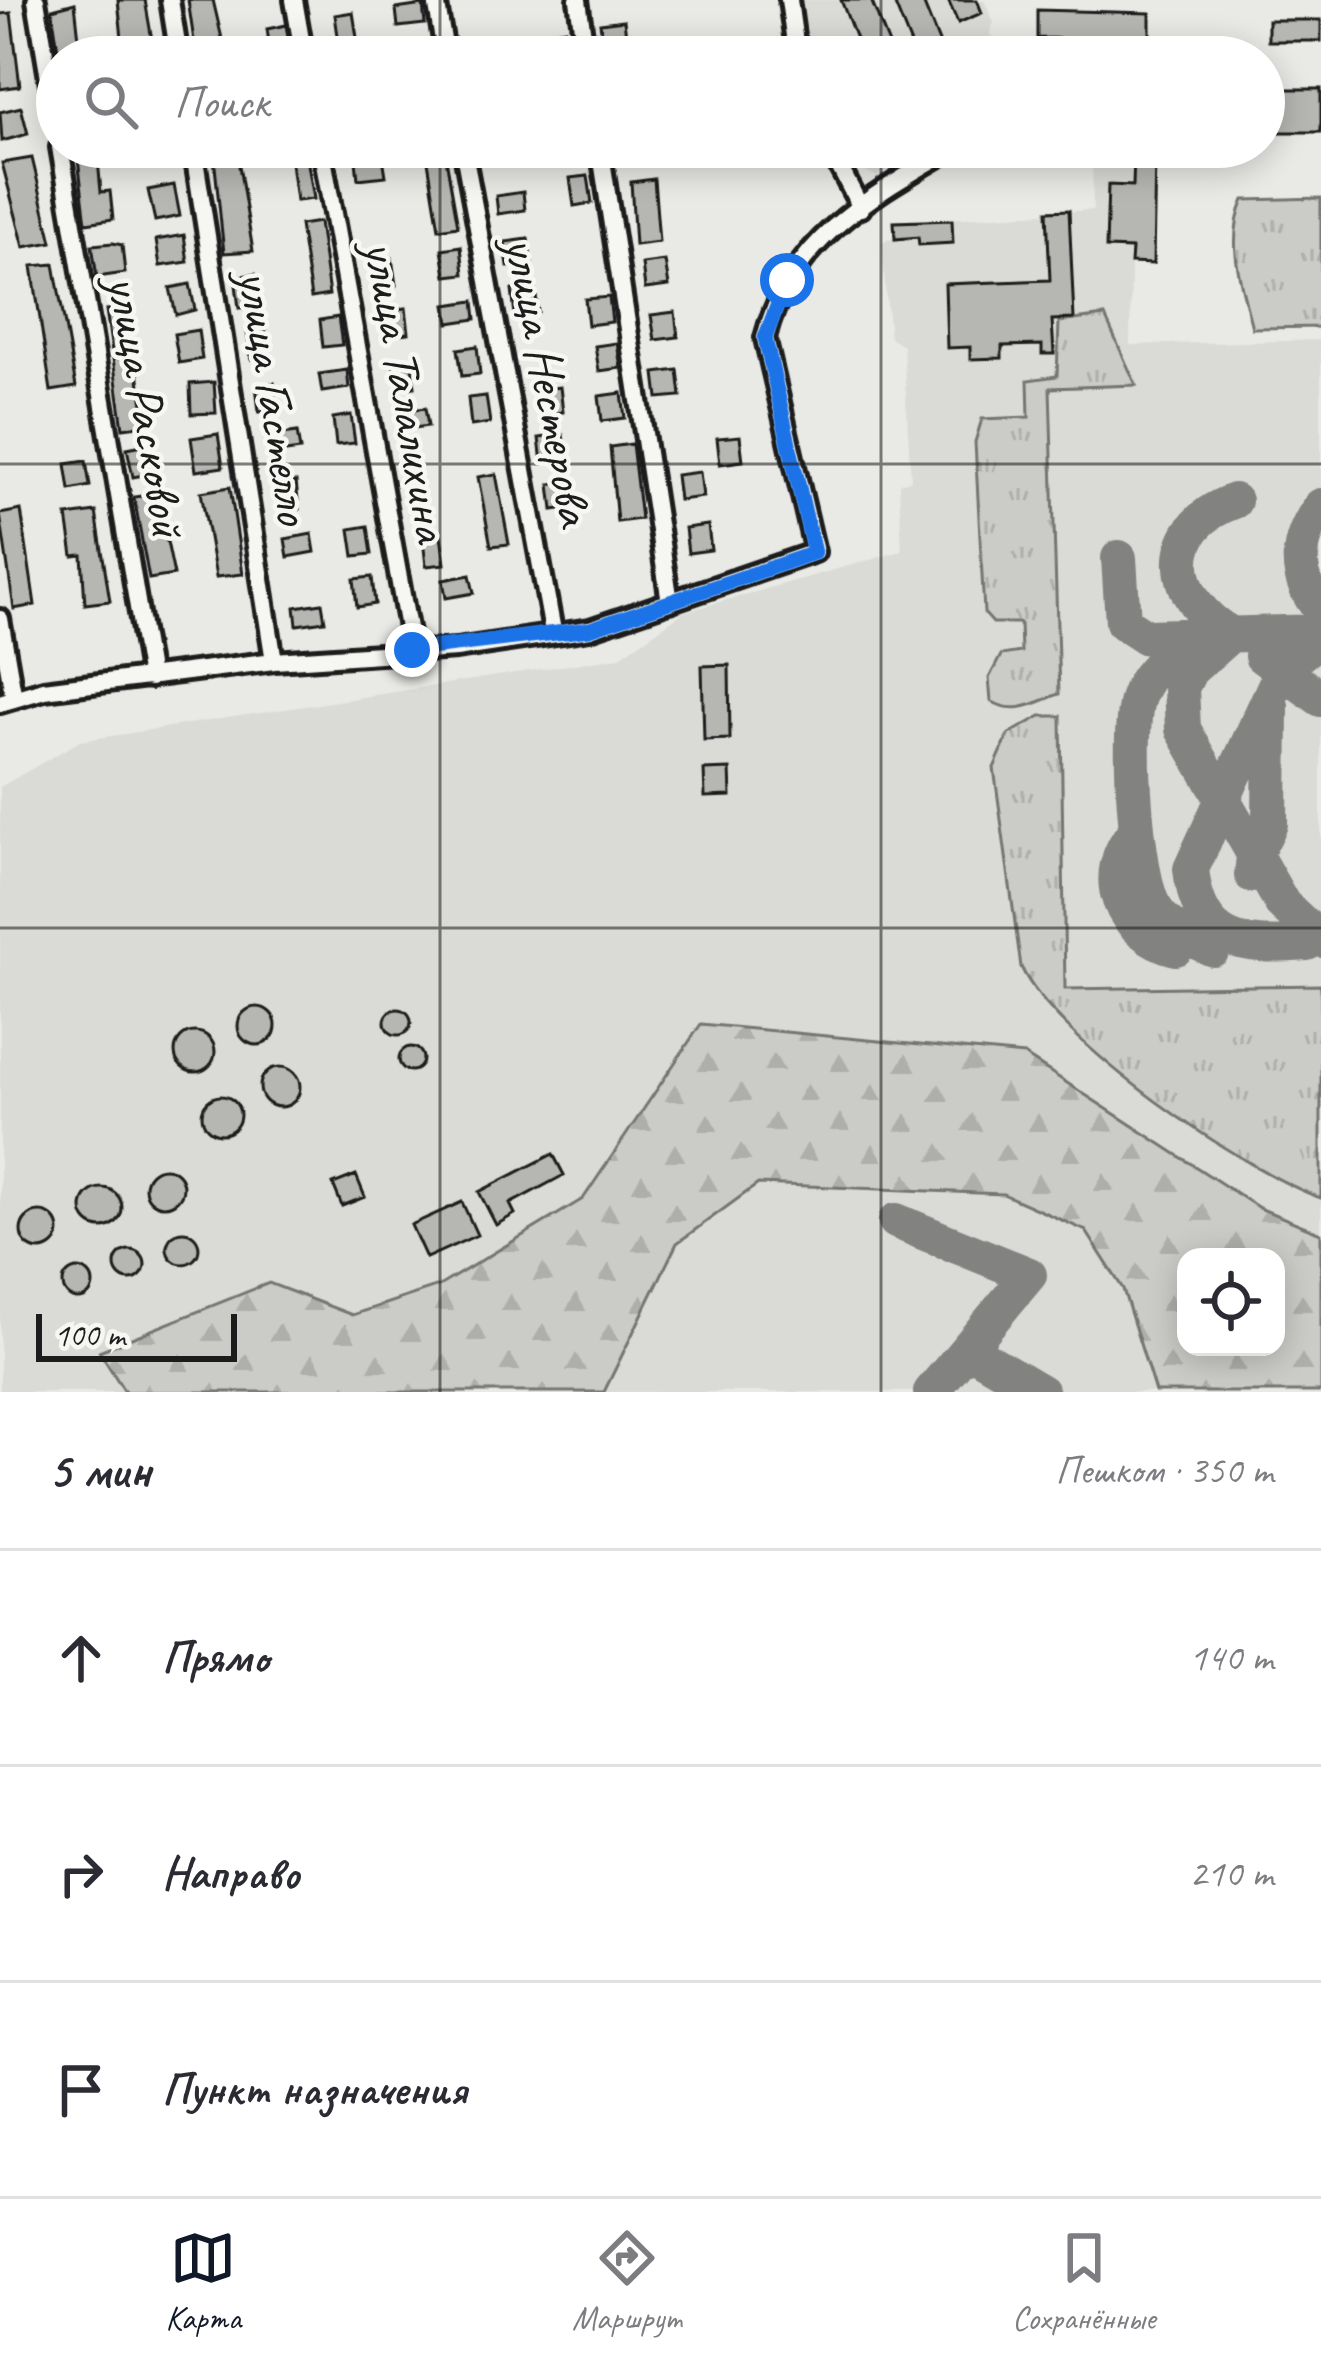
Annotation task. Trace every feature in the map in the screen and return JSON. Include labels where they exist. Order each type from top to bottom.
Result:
[{"type":"street","points":[[36,0],[42,36]]},
{"type":"street","points":[[170,0],[176,36]]},
{"type":"street","points":[[294,0],[300,36]]},
{"type":"street","points":[[436,0],[442,36]]},
{"type":"street","points":[[578,0],[583,36]]},
{"type":"street","points":[[789,0],[794,36]]},
{"type":"street","name":"улица Расковой","points":[[65,168],[150,678]]},
{"type":"street","name":"улица Гастелло","points":[[197,168],[274,661]]},
{"type":"street","name":"улица Талалихина","points":[[324,168],[412,650]]},
{"type":"street","name":"улица Нестерова","points":[[467,168],[553,631]]},
{"type":"street","points":[[603,168],[670,602]]},
{"type":"street","points":[[841,168],[861,208]]},
{"type":"street","points":[[0,619],[7,701],[44,690],[274,661],[292,664],[457,649],[590,629],[814,553],[765,338],[787,280],[837,220],[923,168]]},
{"type":"shaded area","points":[[796,0],[984,0],[994,23],[991,36],[801,36]]},
{"type":"shaded area","points":[[855,168],[892,168],[877,176]]},
{"type":"shaded area","points":[[1092,168],[1155,168],[1153,264],[1131,264],[1130,345],[1321,340],[1321,1392],[0,1392],[0,787],[80,741],[619,657],[684,612],[902,551],[899,483],[911,480],[903,346],[890,338],[881,242],[895,238],[894,222],[1093,210]]},
{"type":"green space","points":[[1321,198],[1321,327],[1252,328],[1236,248],[1244,200]]},
{"type":"green space","points":[[1105,316],[1136,385],[1050,388],[1059,694],[1008,708],[991,701],[989,678],[1001,655],[1021,652],[1020,623],[993,623],[984,613],[975,442],[982,419],[1029,417],[1028,380],[1057,376],[1059,322]]},
{"type":"green space","points":[[1041,716],[1061,716],[1065,989],[1321,985],[1321,1198],[1246,1161],[1154,1100],[1072,1031],[1021,967],[994,768],[1009,734]]},
{"type":"green space","points":[[701,1024],[1024,1055],[1259,1208],[1321,1233],[1321,1392],[1155,1392],[1123,1289],[1086,1231],[1003,1194],[758,1184],[677,1243],[604,1392],[125,1392],[99,1351],[269,1283],[352,1315],[439,1286],[583,1199]]},
{"type":"building","points":[[118,0],[145,0],[151,36],[122,36]]},
{"type":"building","points":[[188,0],[213,0],[221,36],[193,36]]},
{"type":"building","points":[[841,0],[871,0],[886,36],[855,36]]},
{"type":"building","points":[[893,0],[922,0],[937,36],[908,36]]},
{"type":"building","points":[[948,0],[977,0],[982,13],[958,23]]},
{"type":"building","points":[[75,3],[79,36],[56,36],[52,9]]},
{"type":"building","points":[[423,5],[425,24],[398,27],[396,9]]},
{"type":"building","points":[[1037,10],[1150,13],[1150,36],[1037,36]]},
{"type":"building","points":[[353,12],[357,36],[338,36],[335,15]]},
{"type":"building","points":[[11,13],[20,86],[0,89],[0,14]]},
{"type":"building","points":[[624,20],[626,36],[602,36],[600,23]]},
{"type":"building","points":[[1268,20],[1321,20],[1321,41],[1268,36]]},
{"type":"building","points":[[286,25],[288,36],[268,36],[267,29]]},
{"type":"building","points":[[565,29],[566,36],[547,36],[547,32]]},
{"type":"building","points":[[1285,89],[1321,89],[1321,132],[1285,132]]},
{"type":"building","points":[[21,107],[28,134],[2,141],[0,112]]},
{"type":"building","points":[[32,158],[52,242],[24,247],[2,163]]},
{"type":"building","points":[[79,168],[99,168],[101,192],[110,191],[113,219],[86,223]]},
{"type":"building","points":[[215,168],[239,168],[253,251],[224,253]]},
{"type":"building","points":[[292,168],[309,168],[314,199],[296,201]]},
{"type":"building","points":[[357,168],[385,168],[386,176],[358,179]]},
{"type":"building","points":[[429,168],[448,168],[458,226],[439,229]]},
{"type":"building","points":[[1134,168],[1155,168],[1153,264],[1131,263],[1132,249],[1106,248],[1108,185],[1133,186]]},
{"type":"building","points":[[588,176],[592,203],[574,206],[570,178]]},
{"type":"building","points":[[654,179],[659,242],[635,245],[631,182]]},
{"type":"building","points":[[174,185],[180,216],[155,221],[148,190]]},
{"type":"building","points":[[523,192],[525,210],[498,214],[496,196]]},
{"type":"building","points":[[1069,210],[1074,319],[1052,320],[1054,354],[1042,354],[1042,345],[1002,346],[1002,358],[970,359],[970,347],[947,348],[945,284],[1050,280],[1047,211]]},
{"type":"building","points":[[952,220],[953,243],[919,245],[918,237],[895,239],[894,222]]},
{"type":"building","points":[[319,222],[329,295],[311,298],[300,225]]},
{"type":"building","points":[[184,235],[188,262],[160,266],[156,240]]},
{"type":"building","points":[[528,239],[532,265],[508,267],[505,242]]},
{"type":"building","points":[[92,245],[122,245],[125,273],[97,277]]},
{"type":"building","points":[[461,246],[464,274],[446,276],[442,249]]},
{"type":"building","points":[[392,258],[396,285],[378,288],[374,261]]},
{"type":"building","points":[[665,261],[669,286],[645,289],[642,264]]},
{"type":"building","points":[[54,264],[76,387],[51,391],[32,266]]},
{"type":"building","points":[[255,274],[259,306],[239,308],[235,277]]},
{"type":"building","points":[[190,284],[195,310],[176,315],[170,288]]},
{"type":"building","points":[[535,287],[538,312],[515,315],[512,290]]},
{"type":"building","points":[[609,297],[612,322],[588,325],[585,299]]},
{"type":"building","points":[[474,301],[476,319],[449,323],[446,305]]},
{"type":"building","points":[[123,308],[124,343],[134,345],[146,425],[123,428],[106,310]]},
{"type":"building","points":[[406,308],[409,333],[383,336],[380,311]]},
{"type":"building","points":[[675,312],[678,337],[655,340],[651,315]]},
{"type":"building","points":[[338,317],[342,345],[323,347],[320,320]]},
{"type":"building","points":[[265,329],[269,357],[251,359],[247,332]]},
{"type":"building","points":[[198,330],[202,359],[179,363],[174,334]]},
{"type":"building","points":[[617,343],[621,368],[599,371],[595,346]]},
{"type":"building","points":[[477,346],[480,374],[462,376],[458,349]]},
{"type":"building","points":[[411,359],[415,387],[397,389],[393,362]]},
{"type":"building","points":[[347,370],[349,388],[322,392],[319,374]]},
{"type":"building","points":[[678,370],[681,396],[658,398],[655,373]]},
{"type":"building","points":[[214,382],[216,413],[191,414],[190,384]]},
{"type":"building","points":[[274,383],[277,410],[259,412],[256,385]]},
{"type":"building","points":[[560,387],[563,412],[540,415],[537,390]]},
{"type":"building","points":[[622,393],[625,418],[602,421],[599,396]]},
{"type":"building","points":[[486,396],[490,423],[471,426],[468,398]]},
{"type":"building","points":[[425,408],[428,426],[400,430],[398,412]]},
{"type":"building","points":[[351,415],[355,443],[336,445],[333,418]]},
{"type":"building","points":[[297,432],[300,450],[272,454],[269,436]]},
{"type":"building","points":[[218,434],[223,467],[196,471],[191,438]]},
{"type":"building","points":[[563,435],[566,460],[542,463],[539,438]]},
{"type":"building","points":[[740,436],[743,461],[720,464],[717,438]]},
{"type":"building","points":[[153,443],[159,472],[133,477],[127,448]]},
{"type":"building","points":[[632,444],[641,519],[617,522],[610,447]]},
{"type":"building","points":[[86,461],[90,486],[70,490],[66,464]]},
{"type":"building","points":[[700,472],[703,497],[679,500],[676,475]]},
{"type":"building","points":[[496,474],[509,544],[491,546],[478,477]]},
{"type":"building","points":[[574,481],[577,507],[553,510],[550,484]]},
{"type":"building","points":[[296,482],[299,509],[281,511],[278,484]]},
{"type":"building","points":[[230,487],[243,574],[216,577],[201,492]]},
{"type":"building","points":[[157,494],[174,575],[149,579],[134,497]]},
{"type":"building","points":[[21,510],[35,605],[14,609],[0,514]]},
{"type":"building","points":[[96,512],[110,601],[85,604],[82,555],[73,556],[67,516]]},
{"type":"building","points":[[708,525],[711,550],[688,553],[685,528]]},
{"type":"building","points":[[368,526],[372,554],[354,556],[350,529]]},
{"type":"building","points":[[312,534],[315,552],[288,557],[285,539]]},
{"type":"building","points":[[441,536],[445,564],[426,566],[423,539]]},
{"type":"building","points":[[470,575],[474,593],[446,598],[443,580]]},
{"type":"building","points":[[372,577],[375,604],[357,607],[354,579]]},
{"type":"building","points":[[322,603],[325,621],[297,625],[295,607]]},
{"type":"building","points":[[729,665],[730,739],[704,740],[702,666]]},
{"type":"building","points":[[730,769],[731,796],[705,797],[704,770]]},
{"type":"building","points":[[257,1007],[271,1012],[276,1026],[271,1040],[257,1045],[243,1040],[238,1026],[243,1012]]},
{"type":"building","points":[[398,1009],[411,1022],[398,1035],[385,1022]]},
{"type":"building","points":[[195,1032],[209,1038],[215,1052],[209,1066],[195,1072],[181,1066],[175,1052],[181,1038]]},
{"type":"building","points":[[411,1047],[420,1050],[420,1068],[411,1071],[402,1068],[399,1059],[402,1050]]},
{"type":"building","points":[[280,1067],[294,1073],[300,1087],[294,1101],[280,1107],[266,1101],[260,1087],[266,1073]]},
{"type":"building","points":[[221,1096],[234,1102],[240,1115],[234,1128],[221,1134],[208,1128],[202,1115],[208,1102]]},
{"type":"building","points":[[553,1154],[564,1175],[510,1204],[515,1214],[496,1225],[479,1192]]},
{"type":"building","points":[[164,1168],[177,1174],[183,1187],[177,1200],[164,1206],[151,1200],[145,1187],[151,1174]]},
{"type":"building","points":[[356,1175],[365,1197],[342,1206],[333,1184]]},
{"type":"building","points":[[102,1188],[116,1194],[122,1208],[116,1222],[102,1228],[88,1222],[82,1208],[88,1194]]},
{"type":"building","points":[[462,1202],[477,1235],[426,1258],[411,1225]]},
{"type":"building","points":[[40,1212],[53,1218],[59,1231],[53,1244],[40,1250],[27,1244],[21,1231],[27,1218]]},
{"type":"building","points":[[183,1232],[194,1237],[199,1248],[194,1259],[183,1264],[172,1259],[167,1248],[172,1237]]},
{"type":"building","points":[[130,1250],[141,1254],[145,1265],[141,1276],[130,1280],[119,1276],[115,1265],[119,1254]]},
{"type":"building","points":[[78,1269],[89,1273],[93,1284],[89,1295],[78,1299],[67,1295],[63,1284],[67,1273]]},
{"type":"taxiway","points":[[1234,501],[1210,513],[1184,546],[1182,565],[1195,603],[1231,634],[1190,670],[1181,688],[1183,729],[1283,905],[1321,940]]},
{"type":"taxiway","points":[[1321,506],[1306,532],[1301,558],[1305,584],[1321,610]]},
{"type":"taxiway","points":[[1119,558],[1123,622],[1146,637],[1321,632]]},
{"type":"taxiway","points":[[1307,943],[1263,944],[1228,937],[1204,914],[1191,869],[1283,668],[1321,637]]},
{"type":"taxiway","points":[[1206,640],[1165,660],[1143,687],[1135,714],[1133,770],[1142,866],[1154,907],[1172,927],[1213,949]]},
{"type":"taxiway","points":[[1262,656],[1321,699]]},
{"type":"taxiway","points":[[1252,875],[1254,856],[1270,824],[1271,706]]},
{"type":"taxiway","points":[[1136,830],[1118,865],[1120,900],[1140,930],[1176,948]]},
{"type":"taxiway","points":[[896,1221],[1029,1275],[931,1392]]},
{"type":"taxiway","points":[[968,1349],[1041,1392]]},
{"type":"route","points":[[412,650],[457,649],[590,629],[814,553],[765,338],[773,305],[787,280]]}]
